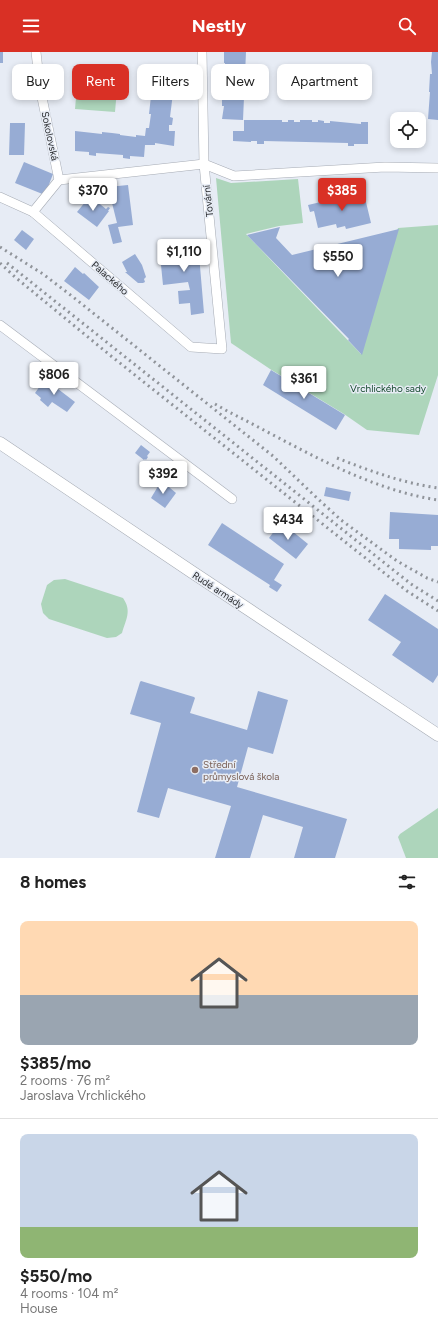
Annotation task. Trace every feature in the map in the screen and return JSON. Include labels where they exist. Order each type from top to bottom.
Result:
[{"type":"main road","name":"Rudé armády","points":[[0,443],[198,577],[438,735]]},
{"type":"street","name":"Sokolovská","points":[[36,52],[40,88],[59,180]]},
{"type":"street","name":"Tovární","points":[[202,52],[204,164],[222,350]]},
{"type":"street","points":[[33,212],[59,180],[204,164],[234,176],[385,166],[438,168]]},
{"type":"street","name":"Palackého","points":[[0,197],[33,212],[191,347],[222,350]]},
{"type":"street","points":[[0,325],[232,499]]},
{"type":"green space","points":[[76,100],[116,100],[115,112],[75,109]]},
{"type":"green space","name":"Vrchlického sady","points":[[216,178],[231,183],[298,179],[303,223],[279,226],[246,234],[361,354],[398,228],[438,225],[438,375],[419,435],[367,430],[231,343]]},
{"type":"green space","points":[[65,579],[123,598],[128,611],[122,633],[116,637],[107,638],[49,619],[43,613],[41,604],[47,585],[54,580]]},
{"type":"green space","points":[[438,808],[438,858],[406,858],[398,837],[400,834]]},
{"type":"building","points":[[0,52],[3,52],[3,63],[0,63]]},
{"type":"building","points":[[224,52],[246,52],[245,64],[224,63]]},
{"type":"building","points":[[432,52],[438,52],[438,120],[428,119],[430,74],[432,74]]},
{"type":"building","points":[[151,100],[172,100],[170,117],[173,118],[172,125],[169,125],[169,131],[175,131],[174,146],[155,143],[155,145],[145,145],[144,157],[130,156],[130,159],[123,158],[123,155],[96,153],[96,156],[89,155],[89,152],[75,151],[75,131],[102,134],[102,132],[136,137],[136,135],[145,136],[146,128],[149,128],[151,114],[149,114]]},
{"type":"building","points":[[222,100],[244,100],[243,120],[222,119],[224,106],[222,106]]},
{"type":"building","points":[[244,120],[282,120],[282,122],[288,122],[288,120],[294,120],[294,122],[300,122],[300,120],[312,120],[312,122],[318,122],[318,120],[324,121],[324,123],[330,123],[330,121],[361,124],[361,122],[368,122],[368,144],[354,144],[354,146],[348,146],[348,143],[264,141],[264,144],[257,144],[257,141],[233,141],[233,131],[244,131]]},
{"type":"building","points":[[10,123],[25,123],[24,155],[9,155]]},
{"type":"building","points":[[24,162],[53,174],[45,195],[15,183]]},
{"type":"building","points":[[128,185],[133,225],[118,227],[122,242],[113,244],[108,225],[117,223],[108,187]]},
{"type":"building","points":[[359,193],[360,199],[365,198],[371,223],[346,229],[345,226],[337,228],[336,224],[318,228],[314,211],[310,212],[308,205]]},
{"type":"building","points":[[90,196],[106,209],[108,207],[110,208],[97,227],[77,212]]},
{"type":"building","points":[[280,227],[276,238],[292,255],[399,229],[362,355],[348,340],[349,339],[247,235]]},
{"type":"building","points":[[22,230],[34,239],[26,250],[14,240]]},
{"type":"building","points":[[198,243],[204,313],[191,315],[190,303],[179,304],[178,291],[190,290],[188,282],[163,285],[159,245],[169,244],[169,246]]},
{"type":"building","points":[[135,254],[142,265],[146,277],[144,279],[145,282],[143,283],[138,283],[125,272],[127,272],[122,262]]},
{"type":"building","points":[[75,267],[99,287],[89,300],[64,281]]},
{"type":"building","points":[[271,370],[345,415],[336,430],[263,385]]},
{"type":"building","points":[[45,379],[75,402],[67,412],[52,402],[48,407],[35,393]]},
{"type":"building","points":[[141,445],[150,452],[146,460],[135,453]]},
{"type":"building","points":[[163,482],[176,493],[165,508],[151,498],[160,483]]},
{"type":"building","points":[[326,487],[351,492],[349,501],[324,496]]},
{"type":"building","points":[[390,512],[438,515],[438,546],[431,546],[431,550],[399,549],[399,539],[389,539]]},
{"type":"building","points":[[281,522],[308,544],[296,559],[269,538]]},
{"type":"building","points":[[222,523],[284,564],[274,580],[282,585],[277,592],[269,587],[270,585],[208,545]]},
{"type":"building","points":[[385,594],[438,629],[438,675],[433,683],[392,655],[401,642],[368,620]]},
{"type":"building","name":"Střední průmyslová škola","points":[[141,681],[194,697],[195,698],[190,713],[247,730],[258,691],[288,700],[273,754],[248,747],[237,787],[347,819],[335,858],[294,858],[303,827],[263,815],[250,858],[215,858],[231,806],[168,788],[159,818],[137,812],[161,723],[130,714]]},
{"type":"railway","points":[[0,247],[43,274],[273,456],[341,520],[397,561],[427,578],[438,582]]},
{"type":"railway","points":[[0,263],[111,356],[407,591],[438,611]]},
{"type":"railway","points":[[7,263],[411,584],[438,601]]},
{"type":"railway","points":[[215,404],[330,464],[357,476],[383,486],[438,500]]},
{"type":"railway","points":[[337,458],[387,476],[438,488]]},
{"type":"place","name":"Střední průmyslová škola","points":[[195,770]]}]
